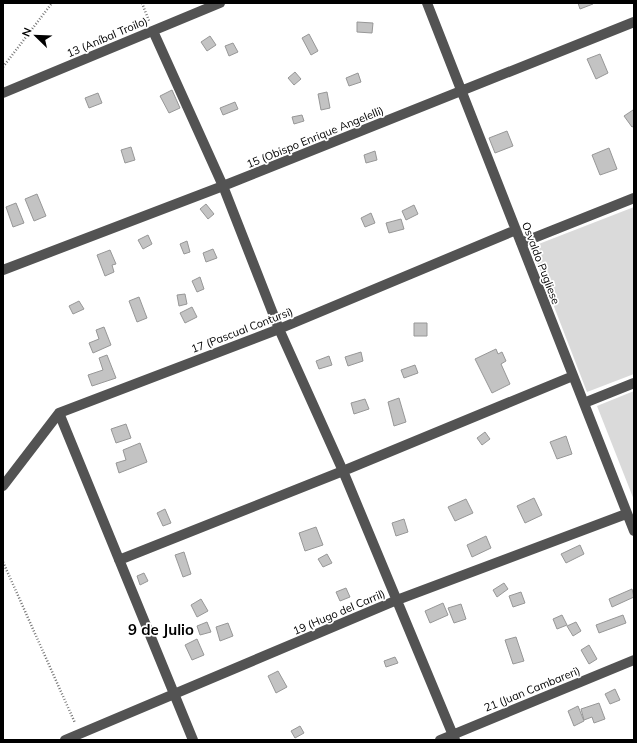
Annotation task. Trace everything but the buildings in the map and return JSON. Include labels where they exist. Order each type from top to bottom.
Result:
[{"type":"street","name":"13 (Aníbal Troilo)","points":[[3,93],[220,3]]},
{"type":"street","name":"Osvaldo Pugliese","points":[[427,3],[626,514],[633,526]]},
{"type":"street","name":"15 (Obispo Enrique Angelelli)","points":[[3,270],[223,186],[634,22]]},
{"type":"street","points":[[153,31],[223,186],[279,329],[343,471],[454,737]]},
{"type":"street","points":[[521,243],[634,198]]},
{"type":"street","name":"17 (Pascual Contursi)","points":[[59,413],[279,329],[516,230]]},
{"type":"street","points":[[119,560],[343,471],[573,376]]},
{"type":"street","points":[[584,403],[634,383]]},
{"type":"street","points":[[3,486],[59,413]]},
{"type":"street","points":[[59,413],[193,740]]},
{"type":"street","name":"19 (Hugo del Carril)","points":[[65,740],[397,600],[626,514]]},
{"type":"street","name":"21 (Juan Cambareri)","points":[[440,740],[454,737],[634,660]]},
{"type":"path","points":[[3,67],[52,3]]},
{"type":"path","points":[[142,3],[153,31]]},
{"type":"path","points":[[3,562],[80,734]]},
{"type":"shaded area","points":[[634,207],[634,374],[587,392],[531,247]]},
{"type":"shaded area","points":[[634,391],[634,500],[597,406]]},
{"type":"district","name":"9 de Julio","points":[[161,629]]}]
